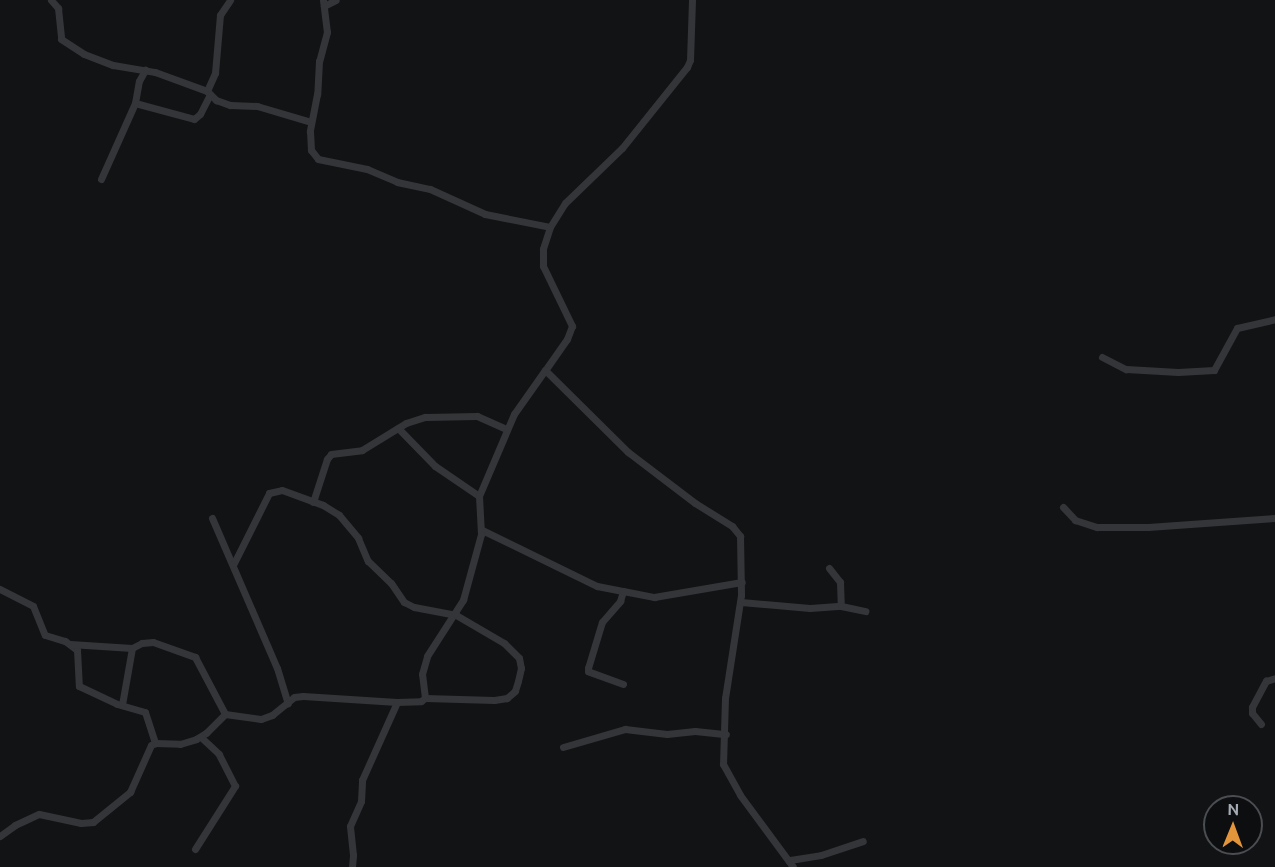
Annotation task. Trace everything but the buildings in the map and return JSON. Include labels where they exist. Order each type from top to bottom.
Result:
[{"type":"street","points":[[51,0],[58,8],[59,33],[64,42],[96,59],[127,68],[145,70],[208,93],[216,100],[230,105],[257,106],[311,122]]},
{"type":"street","points":[[135,104],[194,120],[200,114],[215,73],[220,15],[230,0]]},
{"type":"street","points":[[336,0],[323,3],[327,32],[319,61],[310,145],[318,159],[367,169],[397,182],[430,189],[485,214],[550,227]]},
{"type":"street","points":[[425,698],[422,674],[427,656],[456,615],[463,600],[482,530],[479,496],[507,429],[530,389],[567,339],[572,326],[543,266],[543,249],[550,227],[565,203],[622,148],[687,67],[690,60],[692,0]]},
{"type":"street","points":[[101,179],[135,104],[139,81],[145,70]]},
{"type":"street","points":[[1102,357],[1126,369],[1178,372],[1214,370],[1237,328],[1275,319]]},
{"type":"street","points":[[545,370],[628,452],[695,503],[736,529],[740,536],[741,602],[732,640],[725,698],[725,770],[747,805],[791,864],[863,841]]},
{"type":"street","points":[[313,502],[327,459],[331,454],[362,450],[398,428],[425,417],[477,416],[507,429]]},
{"type":"street","points":[[398,428],[435,466],[479,496]]},
{"type":"street","points":[[225,714],[261,719],[272,715],[294,697],[303,696],[397,702],[421,701],[425,698],[494,700],[507,698],[515,691],[521,668],[519,658],[513,650],[456,615],[414,607],[404,602],[391,584],[368,561],[350,525],[339,515],[282,490],[269,493],[233,565]]},
{"type":"street","points":[[1063,507],[1075,520],[1097,527],[1148,527],[1275,518]]},
{"type":"street","points":[[212,518],[264,643],[277,668],[288,703]]},
{"type":"street","points":[[482,530],[597,586],[647,597],[742,582]]},
{"type":"street","points":[[829,568],[840,582],[841,606]]},
{"type":"street","points":[[1,591],[33,606],[45,635],[70,644],[132,648],[142,643],[153,642],[195,657],[225,714]]},
{"type":"street","points":[[622,684],[588,671],[588,668],[603,618],[620,601],[623,591]]},
{"type":"street","points":[[741,602],[810,608],[841,606],[865,611]]},
{"type":"street","points":[[70,644],[79,655],[78,686],[145,712],[155,743]]},
{"type":"street","points":[[122,705],[132,648]]},
{"type":"street","points":[[1261,724],[1252,713],[1252,706],[1266,681],[1275,678]]},
{"type":"street","points":[[352,867],[350,826],[361,801],[361,782],[397,702]]},
{"type":"street","points":[[0,836],[15,825],[39,814],[81,823],[93,822],[130,792],[148,747],[155,743],[180,744],[201,736],[225,714]]},
{"type":"street","points":[[563,747],[625,729],[667,734],[695,731],[726,734]]},
{"type":"street","points":[[195,849],[235,786],[219,754],[201,736]]}]
